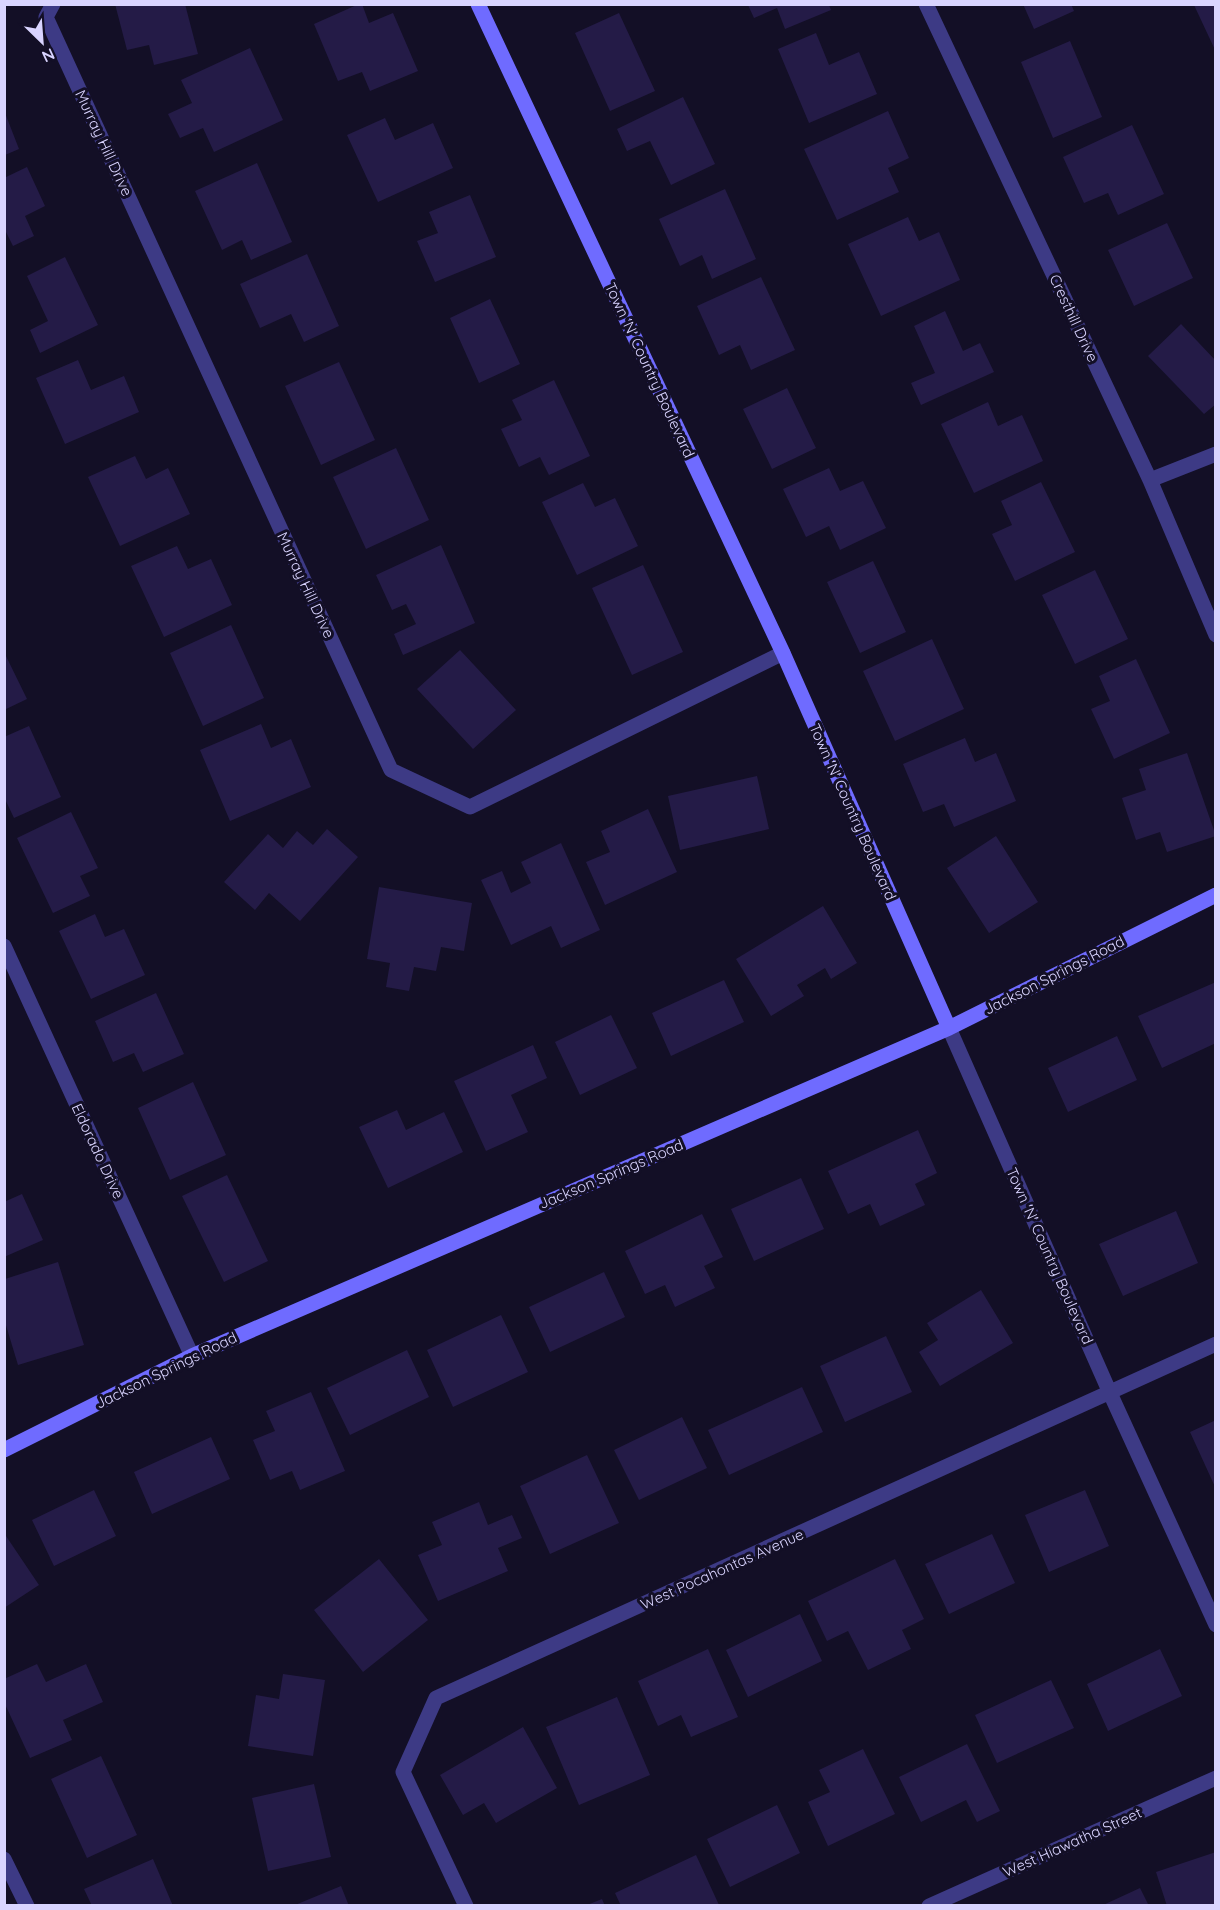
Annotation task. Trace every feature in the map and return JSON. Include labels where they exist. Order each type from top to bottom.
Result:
[{"type":"street","name":"Murray Hill Drive","points":[[53,4],[46,17],[391,770],[470,807],[783,653]]},
{"type":"street","name":"Town 'N' Country Boulevard","points":[[477,4],[783,653],[1215,1625]]},
{"type":"street","name":"Cresthill Drive","points":[[926,4],[1150,480],[1215,634]]},
{"type":"street","points":[[1150,480],[1215,454]]},
{"type":"street","name":"Jackson Springs Road","points":[[4,1450],[192,1356],[949,1028],[1215,895]]},
{"type":"street","name":"Eldorado Drive","points":[[4,946],[192,1356]]},
{"type":"street","name":"West Pocahontas Avenue","points":[[466,1905],[403,1772],[435,1698],[1215,1344]]},
{"type":"street","name":"West Hiawatha Street","points":[[929,1905],[1215,1778]]},
{"type":"street","points":[[4,1859],[10,1882],[27,1905]]},
{"type":"building","points":[[115,4],[185,4],[198,54],[154,65],[149,45],[127,50]]},
{"type":"building","points":[[362,4],[369,23],[393,13],[418,71],[370,91],[362,72],[338,81],[314,24]]},
{"type":"building","points":[[1023,4],[1071,4],[1074,11],[1034,29]]},
{"type":"building","points":[[748,5],[829,5],[831,10],[785,29],[777,8],[754,18]]},
{"type":"building","points":[[1194,5],[1216,5],[1216,52]]},
{"type":"building","points":[[619,13],[655,91],[610,111],[575,33]]},
{"type":"building","points":[[816,33],[829,65],[859,52],[877,94],[809,123],[778,49]]},
{"type":"building","points":[[1070,41],[1102,117],[1053,138],[1021,62]]},
{"type":"building","points":[[250,48],[283,120],[214,152],[203,128],[180,138],[168,114],[192,103],[181,80]]},
{"type":"building","points":[[683,97],[715,164],[671,185],[650,141],[627,151],[617,129]]},
{"type":"building","points":[[888,111],[909,158],[888,168],[899,192],[837,220],[804,149]]},
{"type":"building","points":[[5,113],[19,149],[5,155]]},
{"type":"building","points":[[385,118],[395,140],[433,123],[453,168],[378,202],[347,135]]},
{"type":"building","points":[[1132,125],[1164,194],[1118,215],[1108,193],[1084,203],[1063,157]]},
{"type":"building","points":[[257,163],[292,242],[251,260],[242,240],[222,250],[195,191]]},
{"type":"building","points":[[27,167],[45,206],[25,216],[34,236],[13,246],[4,228],[4,178]]},
{"type":"building","points":[[725,189],[756,259],[712,279],[702,255],[680,266],[659,219]]},
{"type":"building","points":[[470,195],[496,257],[435,282],[417,241],[438,233],[429,212]]},
{"type":"building","points":[[908,217],[919,241],[939,232],[960,280],[881,316],[848,244]]},
{"type":"building","points":[[1167,223],[1193,278],[1134,306],[1108,250]]},
{"type":"building","points":[[307,254],[339,326],[304,342],[291,314],[260,328],[240,284]]},
{"type":"building","points":[[65,257],[98,325],[40,353],[30,330],[48,321],[27,276]]},
{"type":"building","points":[[761,277],[795,350],[751,370],[740,345],[719,355],[697,306]]},
{"type":"building","points":[[490,299],[520,364],[479,383],[450,318]]},
{"type":"building","points":[[945,311],[963,351],[980,343],[994,372],[921,405],[911,383],[935,373],[914,326]]},
{"type":"building","points":[[1181,324],[1216,361],[1216,404],[1204,414],[1148,356]]},
{"type":"building","points":[[78,360],[91,390],[124,376],[139,412],[65,444],[36,378]]},
{"type":"building","points":[[339,362],[375,440],[321,465],[285,386]]},
{"type":"building","points":[[554,380],[590,456],[549,475],[540,457],[519,467],[501,429],[522,420],[512,400]]},
{"type":"building","points":[[787,388],[816,448],[772,469],[743,409]]},
{"type":"building","points":[[988,402],[998,426],[1022,415],[1043,461],[974,493],[941,424]]},
{"type":"building","points":[[396,448],[429,520],[366,549],[333,477]]},
{"type":"building","points":[[135,456],[146,479],[168,468],[190,514],[120,546],[88,477]]},
{"type":"building","points":[[829,468],[840,491],[863,481],[886,528],[840,550],[829,526],[806,537],[783,489]]},
{"type":"building","points":[[1041,482],[1075,552],[1015,581],[992,534],[1012,525],[1001,501]]},
{"type":"building","points":[[583,483],[595,507],[615,498],[638,546],[577,575],[542,502]]},
{"type":"building","points":[[441,545],[475,623],[403,655],[394,634],[416,624],[406,604],[392,610],[376,575]]},
{"type":"building","points":[[177,546],[188,569],[211,559],[232,605],[164,637],[131,566]]},
{"type":"building","points":[[873,561],[906,632],[860,653],[827,582]]},
{"type":"building","points":[[643,565],[683,652],[632,675],[592,588]]},
{"type":"building","points":[[1095,570],[1128,639],[1075,664],[1042,595]]},
{"type":"building","points":[[231,625],[264,698],[203,726],[170,653]]},
{"type":"building","points":[[932,639],[964,709],[895,741],[863,671]]},
{"type":"building","points":[[460,650],[516,710],[473,749],[417,689]]},
{"type":"building","points":[[4,652],[27,699],[4,710]]},
{"type":"building","points":[[1136,659],[1170,733],[1114,759],[1091,709],[1110,701],[1099,676]]},
{"type":"building","points":[[261,724],[271,748],[291,739],[311,787],[230,821],[200,750]]},
{"type":"building","points":[[29,726],[61,797],[14,818],[4,797],[4,737]]},
{"type":"building","points":[[965,738],[975,762],[996,753],[1016,801],[954,827],[944,804],[923,812],[903,764]]},
{"type":"building","points":[[1187,753],[1216,836],[1167,852],[1160,832],[1136,840],[1122,798],[1146,790],[1139,769]]},
{"type":"building","points":[[757,776],[769,829],[680,850],[668,796]]},
{"type":"building","points":[[648,809],[677,872],[605,905],[586,862],[610,852],[601,831]]},
{"type":"building","points":[[71,812],[98,868],[80,876],[90,896],[53,913],[17,838]]},
{"type":"building","points":[[327,829],[358,857],[300,921],[269,893],[255,910],[224,882],[268,834],[283,848],[297,831],[313,845]]},
{"type":"building","points":[[996,836],[1038,902],[989,933],[947,868]]},
{"type":"building","points":[[561,843],[600,930],[561,948],[551,926],[511,945],[481,880],[502,871],[511,893],[531,883],[521,862]]},
{"type":"building","points":[[379,887],[472,903],[464,951],[441,947],[436,971],[414,967],[409,991],[386,987],[390,963],[367,959]]},
{"type":"building","points":[[823,906],[857,963],[831,979],[825,968],[797,985],[804,996],[771,1016],[736,959]]},
{"type":"building","points":[[95,914],[105,937],[124,929],[145,975],[91,999],[59,931]]},
{"type":"building","points":[[724,980],[744,1022],[671,1056],[652,1013]]},
{"type":"building","points":[[1216,982],[1216,1043],[1162,1068],[1138,1016]]},
{"type":"building","points":[[156,993],[184,1054],[143,1072],[134,1053],[113,1062],[95,1021]]},
{"type":"building","points":[[611,1015],[637,1068],[580,1095],[555,1042]]},
{"type":"building","points":[[1117,1036],[1137,1080],[1068,1112],[1048,1068]]},
{"type":"building","points":[[533,1045],[547,1078],[511,1095],[528,1132],[486,1151],[454,1081]]},
{"type":"building","points":[[193,1082],[226,1155],[170,1180],[138,1108]]},
{"type":"building","points":[[397,1110],[406,1130],[444,1112],[463,1152],[388,1188],[359,1127]]},
{"type":"building","points":[[918,1130],[937,1173],[915,1184],[925,1205],[880,1226],[870,1204],[848,1214],[828,1171]]},
{"type":"building","points":[[227,1175],[268,1261],[224,1282],[182,1196]]},
{"type":"building","points":[[801,1178],[824,1229],[754,1261],[731,1209]]},
{"type":"building","points":[[22,1194],[43,1240],[4,1257],[4,1202]]},
{"type":"building","points":[[1176,1211],[1198,1263],[1123,1296],[1099,1244]]},
{"type":"building","points":[[702,1214],[723,1257],[704,1266],[715,1288],[675,1307],[665,1285],[645,1294],[625,1251]]},
{"type":"building","points":[[58,1262],[84,1345],[18,1365],[5,1322],[5,1279]]},
{"type":"building","points":[[604,1272],[625,1317],[550,1352],[529,1307]]},
{"type":"building","points":[[981,1290],[1013,1343],[940,1386],[919,1352],[938,1340],[927,1323]]},
{"type":"building","points":[[501,1315],[528,1372],[453,1407],[427,1350]]},
{"type":"building","points":[[886,1336],[912,1392],[845,1422],[820,1366]]},
{"type":"building","points":[[407,1350],[429,1397],[350,1435],[327,1388]]},
{"type":"building","points":[[802,1387],[823,1432],[729,1475],[708,1430]]},
{"type":"building","points":[[311,1392],[345,1471],[300,1490],[292,1471],[270,1480],[253,1440],[275,1431],[266,1411]]},
{"type":"building","points":[[682,1417],[707,1468],[639,1500],[614,1450]]},
{"type":"building","points":[[1216,1420],[1216,1489],[1190,1432]]},
{"type":"building","points":[[211,1437],[230,1479],[152,1514],[134,1472]]},
{"type":"building","points":[[587,1455],[619,1523],[550,1554],[520,1486]]},
{"type":"building","points":[[94,1490],[116,1536],[54,1566],[32,1520]]},
{"type":"building","points":[[1085,1490],[1109,1546],[1049,1572],[1025,1515]]},
{"type":"building","points":[[479,1502],[488,1525],[512,1515],[522,1538],[498,1548],[508,1571],[438,1601],[418,1555],[442,1545],[432,1522]]},
{"type":"building","points":[[992,1534],[1015,1583],[949,1614],[925,1564]]},
{"type":"building","points":[[6,1536],[39,1585],[4,1608],[4,1538]]},
{"type":"building","points":[[379,1559],[428,1620],[363,1672],[314,1610]]},
{"type":"building","points":[[895,1559],[924,1619],[902,1630],[911,1649],[868,1670],[848,1631],[827,1641],[808,1601]]},
{"type":"building","points":[[800,1614],[822,1661],[748,1697],[726,1650]]},
{"type":"building","points":[[708,1649],[738,1717],[691,1737],[681,1715],[658,1726],[638,1681]]},
{"type":"building","points":[[1160,1649],[1182,1696],[1108,1731],[1087,1684]]},
{"type":"building","points":[[37,1664],[46,1682],[86,1664],[103,1702],[63,1720],[72,1740],[30,1758],[4,1702],[4,1679]]},
{"type":"building","points":[[283,1674],[325,1680],[313,1756],[248,1746],[256,1695],[279,1699]]},
{"type":"building","points":[[1051,1680],[1074,1728],[997,1763],[975,1715]]},
{"type":"building","points":[[617,1697],[650,1775],[579,1805],[546,1727]]},
{"type":"building","points":[[523,1727],[557,1788],[496,1823],[484,1803],[463,1815],[440,1775]]},
{"type":"building","points":[[967,1744],[1000,1811],[977,1822],[966,1800],[921,1822],[899,1777]]},
{"type":"building","points":[[863,1749],[895,1814],[828,1846],[808,1802],[830,1792],[819,1770]]},
{"type":"building","points":[[101,1756],[137,1835],[87,1858],[51,1779]]},
{"type":"building","points":[[314,1784],[331,1857],[268,1871],[252,1798]]},
{"type":"building","points":[[777,1805],[800,1853],[730,1887],[707,1839]]},
{"type":"building","points":[[1216,1852],[1216,1906],[1167,1906],[1156,1872]]},
{"type":"building","points":[[696,1855],[719,1905],[621,1906],[615,1893]]},
{"type":"building","points":[[153,1859],[173,1906],[92,1906],[84,1889]]},
{"type":"building","points":[[341,1886],[349,1906],[295,1906],[295,1905]]},
{"type":"building","points":[[1140,1888],[1149,1906],[1101,1906]]},
{"type":"building","points":[[602,1899],[605,1906],[587,1906],[587,1905]]}]
